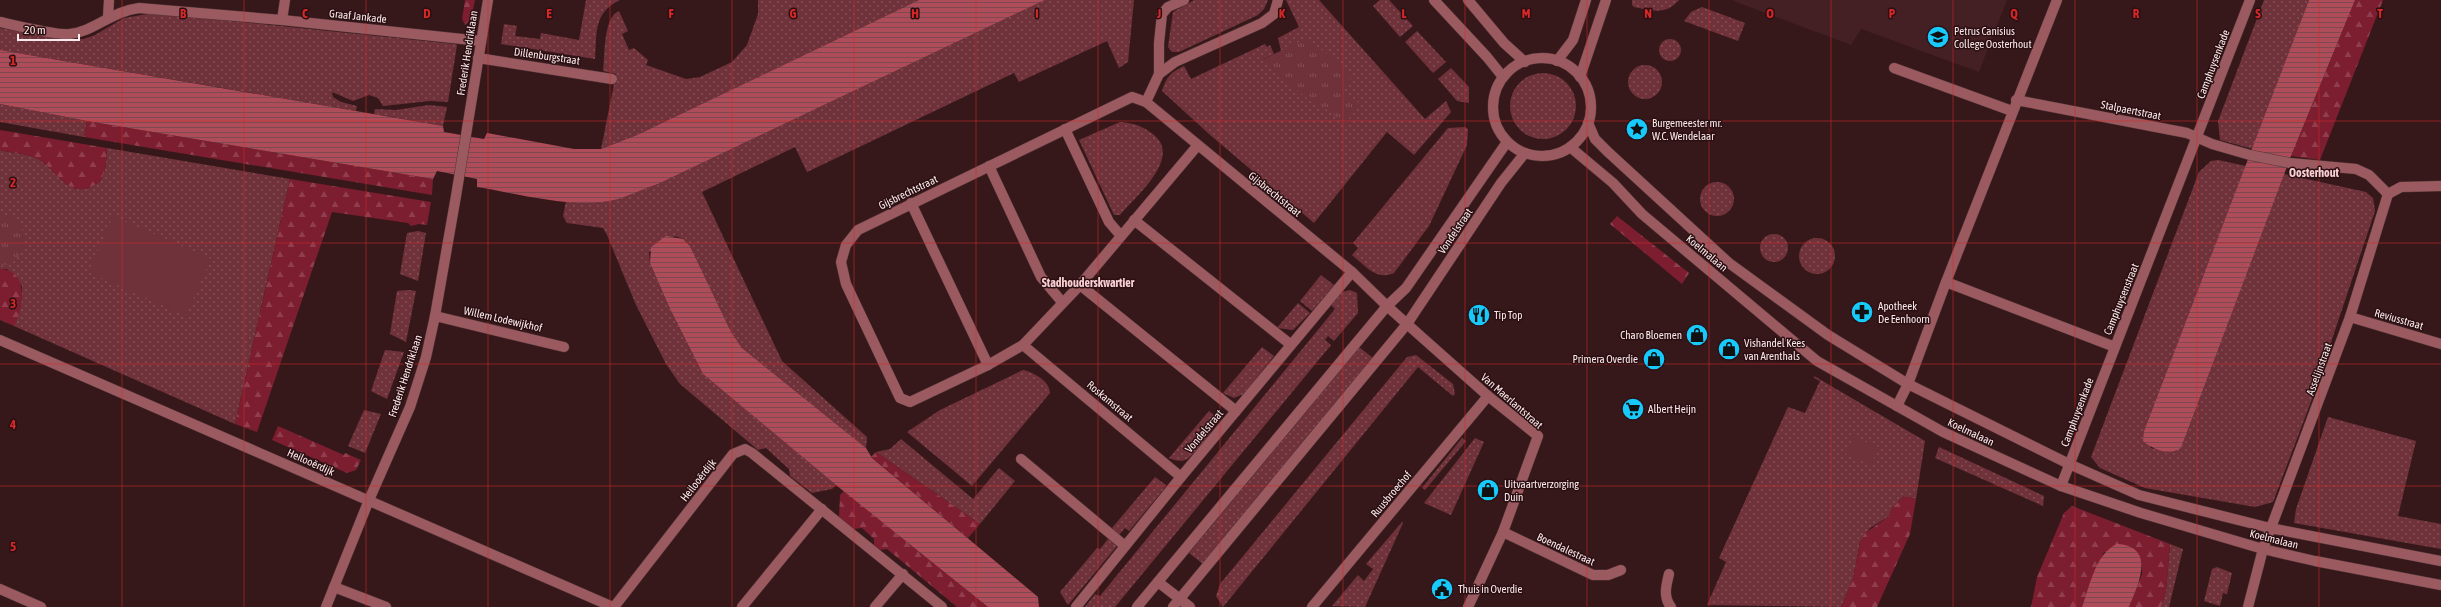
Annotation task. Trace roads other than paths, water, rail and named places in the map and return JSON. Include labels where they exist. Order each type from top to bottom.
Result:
[{"type":"street","points":[[108,17],[109,0]]},
{"type":"street","points":[[282,20],[285,0]]},
{"type":"street","name":"Frederik Hendriklaan","points":[[326,607],[369,500],[410,408],[426,357],[435,316],[458,188],[488,0]]},
{"type":"street","points":[[1146,102],[1159,74],[1159,43],[1162,14],[1168,8],[1184,0]]},
{"type":"street","points":[[1159,74],[1175,62],[1262,23],[1274,14],[1278,0]]},
{"type":"street","points":[[1434,0],[1487,57],[1503,77]]},
{"type":"street","points":[[1468,0],[1504,43],[1525,62]]},
{"type":"street","points":[[1557,61],[1572,40],[1586,0]]},
{"type":"street","points":[[1580,77],[1606,0]]},
{"type":"street","points":[[1897,406],[1908,384],[2016,100],[2057,0]]},
{"type":"street","name":"Camphuysenkade","points":[[2197,137],[2250,0]]},
{"type":"street","name":"Graaf Jankade","points":[[0,22],[69,35],[89,28],[124,9],[139,8],[282,20],[481,41]]},
{"type":"street","name":"Dillenburgstraat","points":[[478,58],[612,79]]},
{"type":"street","points":[[1546,59],[1557,61],[1569,67],[1580,77],[1590,100],[1588,123],[1580,138],[1570,147],[1547,156],[1525,153],[1507,142],[1499,131],[1494,117],[1493,103],[1496,89],[1503,77],[1516,65],[1525,62],[1546,59]]},
{"type":"street","points":[[1894,68],[2012,111]]},
{"type":"street","name":"Gijsbrechtstraat","points":[[988,366],[910,402],[900,398],[846,284],[841,262],[846,245],[858,230],[1132,97],[1146,102],[1352,272],[1387,306]]},
{"type":"street","name":"Stalpaertstraat","points":[[2016,100],[2197,137],[2250,155],[2290,163],[2356,169],[2369,175],[2388,194]]},
{"type":"street","name":"Koelmalaan","points":[[1588,123],[1595,139],[1608,152],[1729,263],[1828,335],[1908,384],[2069,464],[2139,495],[2270,528],[2441,561]]},
{"type":"street","points":[[1065,129],[1109,222],[1121,236]]},
{"type":"street","name":"Camphuysenstraat","points":[[1946,282],[2115,347],[2197,137]]},
{"type":"street","name":"Vondelstraat","points":[[1138,607],[1387,306],[1406,288],[1507,142]]},
{"type":"street","points":[[911,203],[988,366],[1023,345],[1062,302],[1080,285],[1198,145]]},
{"type":"street","name":"Koelmalaan","points":[[1570,147],[1613,183],[1642,214],[1812,356],[1943,432],[2061,486],[2141,513],[2263,549],[2315,561],[2441,585]]},
{"type":"street","name":"Vondelstraat","points":[[1173,607],[1407,324],[1509,172],[1525,153]]},
{"type":"street","points":[[989,166],[1042,277],[1062,302]]},
{"type":"street","points":[[2388,194],[2401,187],[2441,186]]},
{"type":"street","name":"Asselijnstraat","points":[[2248,607],[2270,528],[2283,501],[2350,317],[2388,194]]},
{"type":"street","points":[[1134,220],[1290,344]]},
{"type":"street","name":"Vondelstraat","points":[[1076,607],[1290,344],[1352,272]]},
{"type":"street","points":[[1080,285],[1236,411]]},
{"type":"street","points":[[1387,306],[1407,324]]},
{"type":"street","name":"Willem Lodewijkhof","points":[[435,316],[564,347]]},
{"type":"street","name":"Reviusstraat","points":[[2350,317],[2441,344]]},
{"type":"street","name":"Van Maerlantstraat","points":[[1407,324],[1488,396],[1538,436],[1503,532],[1468,607]]},
{"type":"street","name":"Heilooërdijk","points":[[0,340],[613,607],[733,454],[745,449],[822,509],[942,607]]},
{"type":"street","name":"Roskamstraat","points":[[1023,345],[1181,477]]},
{"type":"street","name":"Camphuysenkade","points":[[2061,486],[2115,347]]},
{"type":"street","name":"Ruusbroechof","points":[[1312,607],[1488,396]]},
{"type":"street","points":[[1021,459],[1125,546]]},
{"type":"street","points":[[742,607],[822,509]]},
{"type":"street","name":"Boendalestraat","points":[[1503,532],[1593,575],[1608,575],[1621,570]]},
{"type":"street","points":[[875,607],[903,574]]},
{"type":"street","points":[[1669,574],[1666,590],[1667,602],[1671,607]]},
{"type":"street","points":[[1158,582],[1190,607]]},
{"type":"street","points":[[334,587],[386,607]]},
{"type":"street","points":[[0,589],[41,607]]},
{"type":"place","name":"Petrus Canisius College Oosterhout","points":[[1938,37]]},
{"type":"place","name":"Burgemeester mr. W.C. Wendelaar","points":[[1637,129]]},
{"type":"place","name":"Apotheek De Eenhoorn","points":[[1862,312]]},
{"type":"place","name":"Tip Top","points":[[1479,315]]},
{"type":"place","name":"Charo Bloemen","points":[[1697,335]]},
{"type":"place","name":"Vishandel Kees van Arenthals","points":[[1729,349]]},
{"type":"place","name":"Primera Overdie","points":[[1654,359]]},
{"type":"place","name":"Albert Heijn","points":[[1633,409]]},
{"type":"place","name":"Uitvaartverzorging Duin","points":[[1488,490]]},
{"type":"place","name":"Thuis in Overdie","points":[[1442,589]]},
{"type":"district","name":"Oosterhout","points":[[2314,173]]},
{"type":"district","name":"Stadhouderskwartier","points":[[1088,283]]}]
